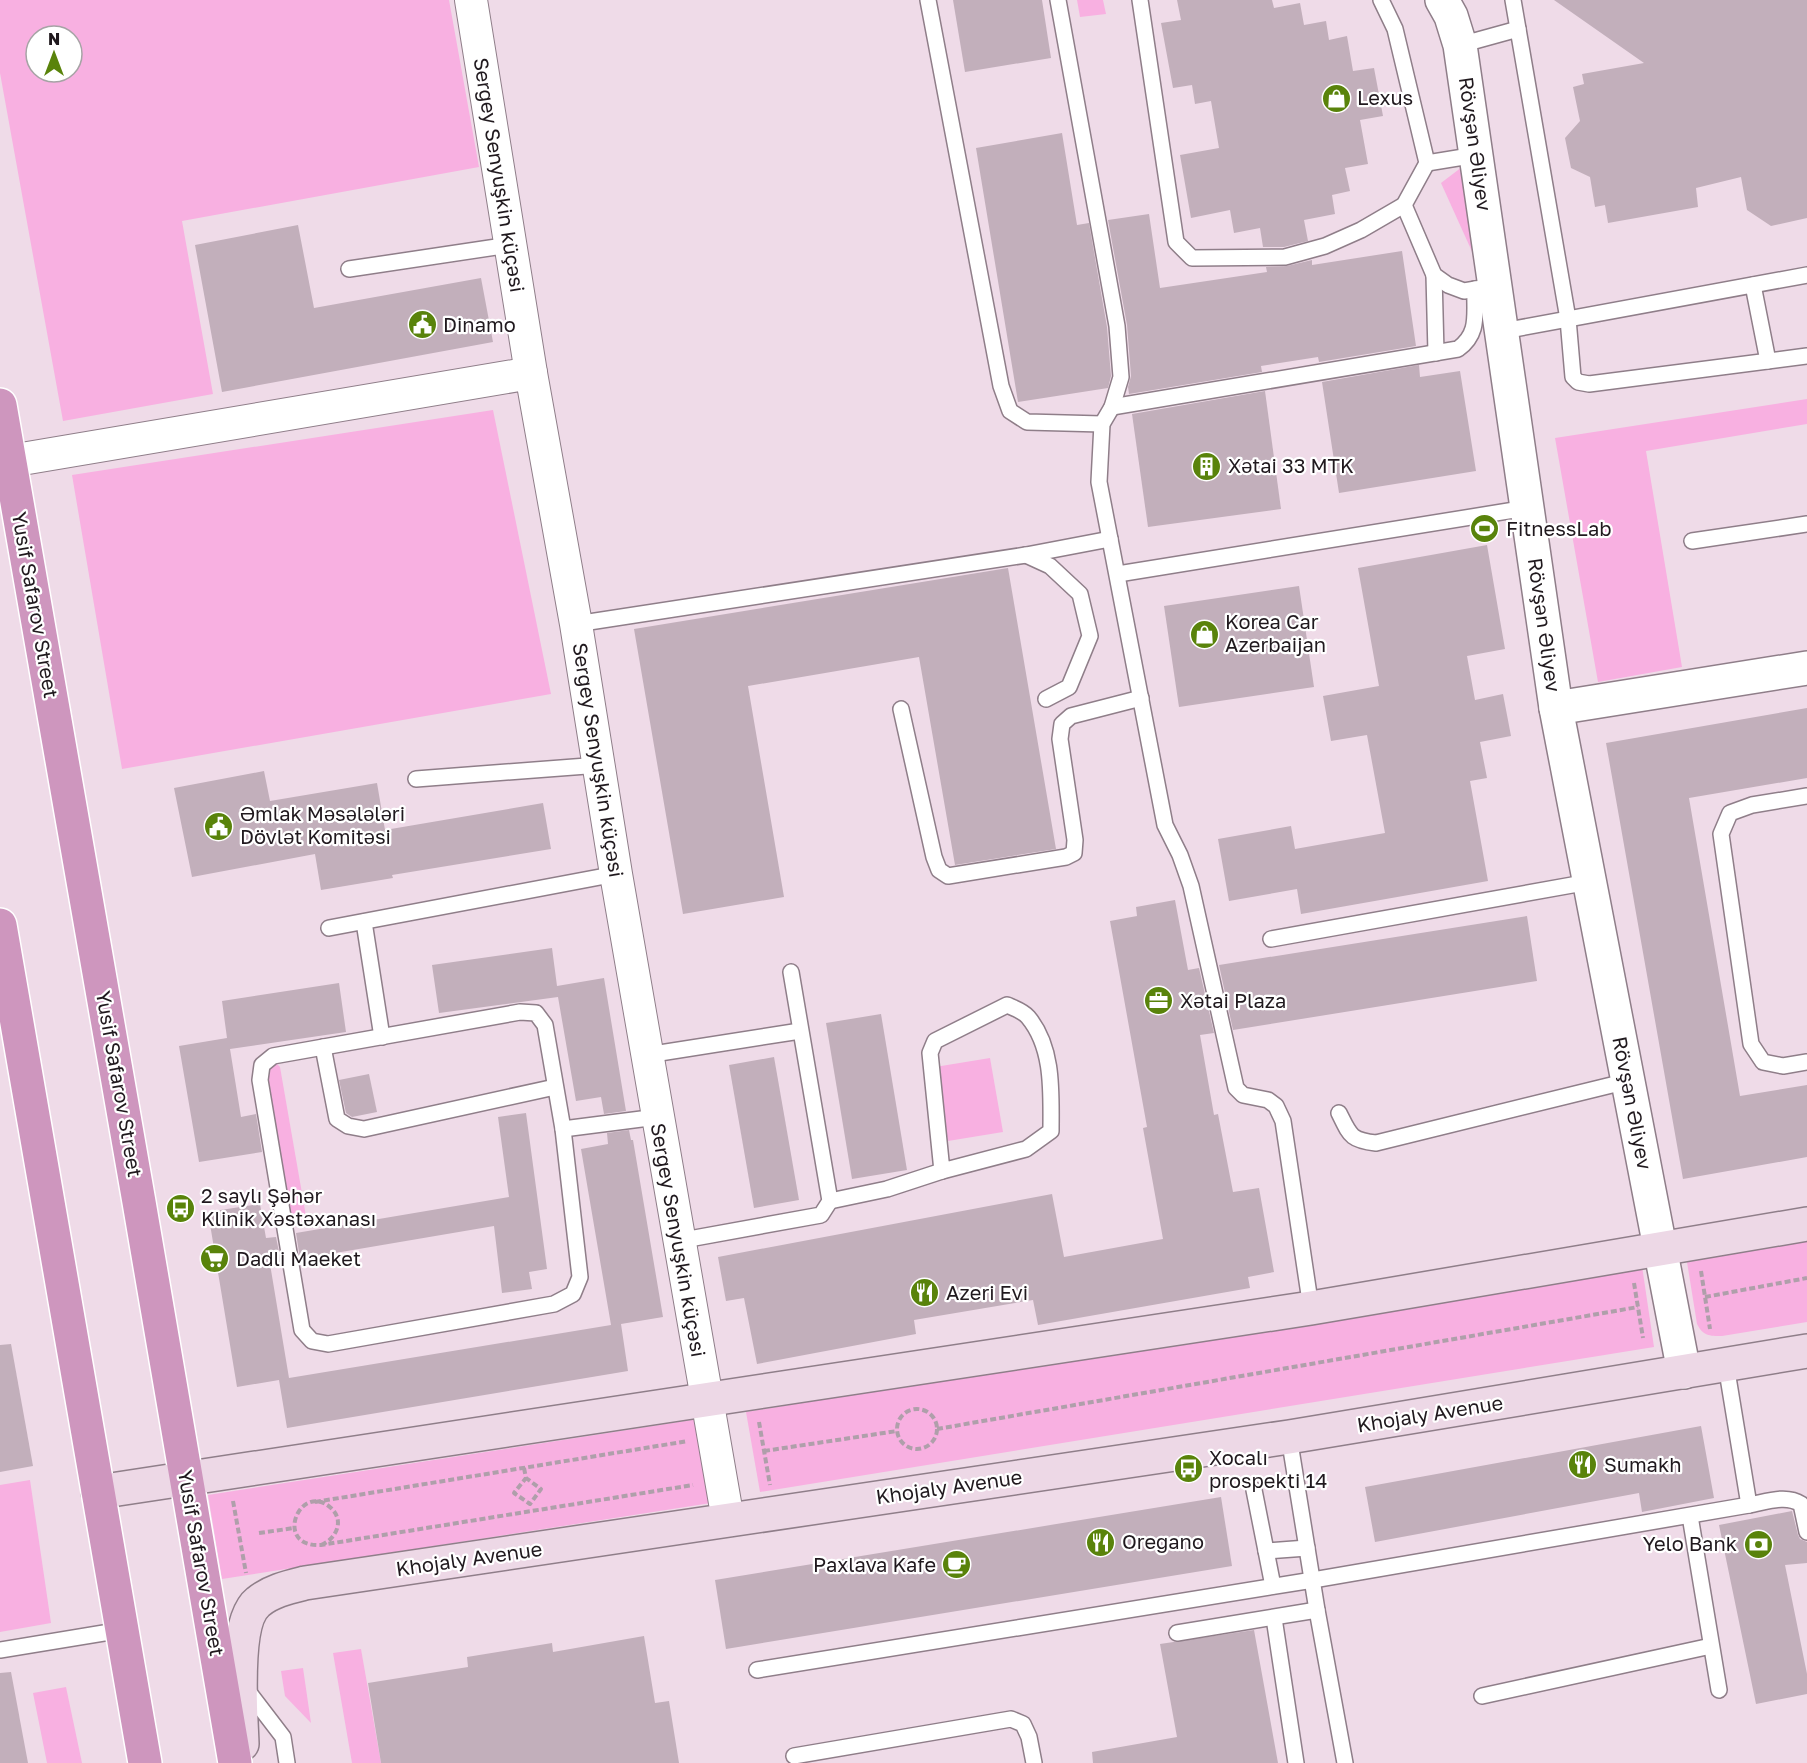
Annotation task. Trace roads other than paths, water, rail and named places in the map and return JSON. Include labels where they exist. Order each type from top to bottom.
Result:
[{"type":"highway","name":"Yusif Safarov Street","points":[[0,405],[235,1763]]},
{"type":"highway","points":[[0,926],[5,983],[145,1763]]},
{"type":"main road","points":[[98,1492],[1311,1308],[1807,1224]]},
{"type":"main road","name":"Khojaly Avenue","points":[[243,1763],[241,1682],[244,1631],[248,1614],[257,1602],[286,1588],[305,1583],[1289,1437],[1807,1351]]},
{"type":"street","name":"Sergey Senyuşkin küçəsi","points":[[471,0],[531,373],[600,765],[616,874],[705,1399],[728,1520]]},
{"type":"street","name":"Rövşən Əliyev","points":[[1442,0],[1451,16],[1460,45],[1476,155],[1485,287],[1503,331],[1556,708],[1684,1372]]},
{"type":"street","points":[[10,461],[531,373]]},
{"type":"street","points":[[1556,708],[1807,668]]},
{"type":"lane","points":[[928,0],[1001,386],[1010,411],[1027,422],[1102,424]]},
{"type":"lane","points":[[1058,0],[1117,326],[1121,377],[1112,407],[1102,424],[1099,482],[1165,825],[1180,855],[1191,886],[1236,1088],[1243,1095],[1268,1100],[1276,1106],[1283,1121],[1311,1308]]},
{"type":"lane","points":[[1140,0],[1176,242],[1192,258],[1285,257],[1325,246],[1361,230],[1404,205],[1427,163],[1395,29],[1381,0]]},
{"type":"lane","points":[[1513,0],[1568,319],[1573,376],[1578,382],[1589,384],[1807,356]]},
{"type":"lane","points":[[1460,45],[1518,29]]},
{"type":"lane","points":[[1427,163],[1476,155]]},
{"type":"lane","points":[[1404,205],[1434,275],[1436,353]]},
{"type":"lane","points":[[349,269],[510,245]]},
{"type":"lane","points":[[1112,407],[1458,349],[1469,341],[1474,331],[1485,287],[1464,291],[1448,285],[1434,275]]},
{"type":"lane","points":[[1503,331],[1807,275]]},
{"type":"lane","points":[[1753,285],[1768,361]]},
{"type":"lane","points":[[1118,574],[1527,508]]},
{"type":"lane","points":[[1692,541],[1807,524]]},
{"type":"lane","points":[[576,624],[1026,555],[1110,539]]},
{"type":"lane","points":[[1026,555],[1050,566],[1080,594],[1090,636],[1069,687],[1046,699]]},
{"type":"lane","points":[[901,709],[934,857],[939,870],[948,876],[1066,857],[1074,853],[1075,840],[1060,739],[1062,724],[1071,716],[1141,698]]},
{"type":"lane","points":[[416,779],[600,765]]},
{"type":"lane","points":[[1807,796],[1752,805],[1730,813],[1720,834],[1751,1044],[1763,1062],[1783,1066],[1807,1062]]},
{"type":"lane","points":[[329,928],[616,874]]},
{"type":"lane","points":[[1271,939],[1589,882]]},
{"type":"lane","points":[[364,922],[382,1037]]},
{"type":"lane","points":[[678,1241],[821,1215],[830,1201],[791,972]]},
{"type":"lane","points":[[830,1201],[887,1189],[942,1171],[1026,1149],[1051,1131],[1051,1076],[1040,1037],[1027,1015],[1007,1005],[935,1041],[930,1053],[942,1171]]},
{"type":"lane","points":[[520,1012],[536,1013],[545,1025],[562,1129],[580,1277],[573,1294],[554,1304],[328,1344],[312,1341],[302,1330],[260,1080],[262,1065],[273,1056],[382,1037],[520,1012]]},
{"type":"lane","points":[[647,1056],[800,1031]]},
{"type":"lane","points":[[323,1047],[337,1119],[348,1126],[364,1129],[555,1087]]},
{"type":"lane","points":[[1339,1113],[1350,1134],[1360,1141],[1376,1143],[1628,1081]]},
{"type":"lane","points":[[562,1129],[657,1117]]},
{"type":"lane","points":[[1726,1365],[1749,1505]]},
{"type":"lane","points":[[1289,1437],[1317,1611],[1345,1763]]},
{"type":"lane","points":[[1254,1490],[1273,1586]]},
{"type":"lane","points":[[757,1670],[1313,1580],[1749,1505],[1794,1499],[1801,1504],[1807,1528]]},
{"type":"lane","points":[[1690,1516],[1719,1690]]},
{"type":"lane","points":[[1266,1551],[1307,1548]]},
{"type":"lane","points":[[1178,1633],[1317,1611]]},
{"type":"lane","points":[[1274,1618],[1296,1763]]},
{"type":"lane","points":[[0,1650],[122,1630]]},
{"type":"lane","points":[[1482,1696],[1712,1646]]},
{"type":"lane","points":[[241,1682],[283,1737],[287,1763]]},
{"type":"lane","points":[[794,1756],[1011,1719],[1023,1724],[1029,1737],[1034,1763]]},
{"type":"place","name":"Lexus","points":[[1336,98]]},
{"type":"place","name":"Dinamo","points":[[422,325]]},
{"type":"place","name":"Xətai 33 MTK","points":[[1207,466]]},
{"type":"place","name":"FitnessLab","points":[[1485,529]]},
{"type":"place","name":"Korea Car Azerbaijan","points":[[1204,634]]},
{"type":"place","name":"Əmlak Məsələləri Dövlət Komitəsi","points":[[219,826]]},
{"type":"place","name":"Xətai Plaza","points":[[1159,1001]]},
{"type":"place","name":"2 saylı Şəhər Klinik Xəstəxanası","points":[[180,1208]]},
{"type":"place","name":"Dadli Maeket","points":[[215,1259]]},
{"type":"place","name":"Azeri Evi","points":[[925,1293]]},
{"type":"place","name":"Sumakh","points":[[1583,1465]]},
{"type":"place","name":"Xocalı prospekti 14","points":[[1188,1469]]},
{"type":"place","name":"Oregano","points":[[1101,1542]]},
{"type":"place","name":"Yelo Bank","points":[[1758,1544]]},
{"type":"place","name":"Paxlava Kafe","points":[[957,1565]]}]
